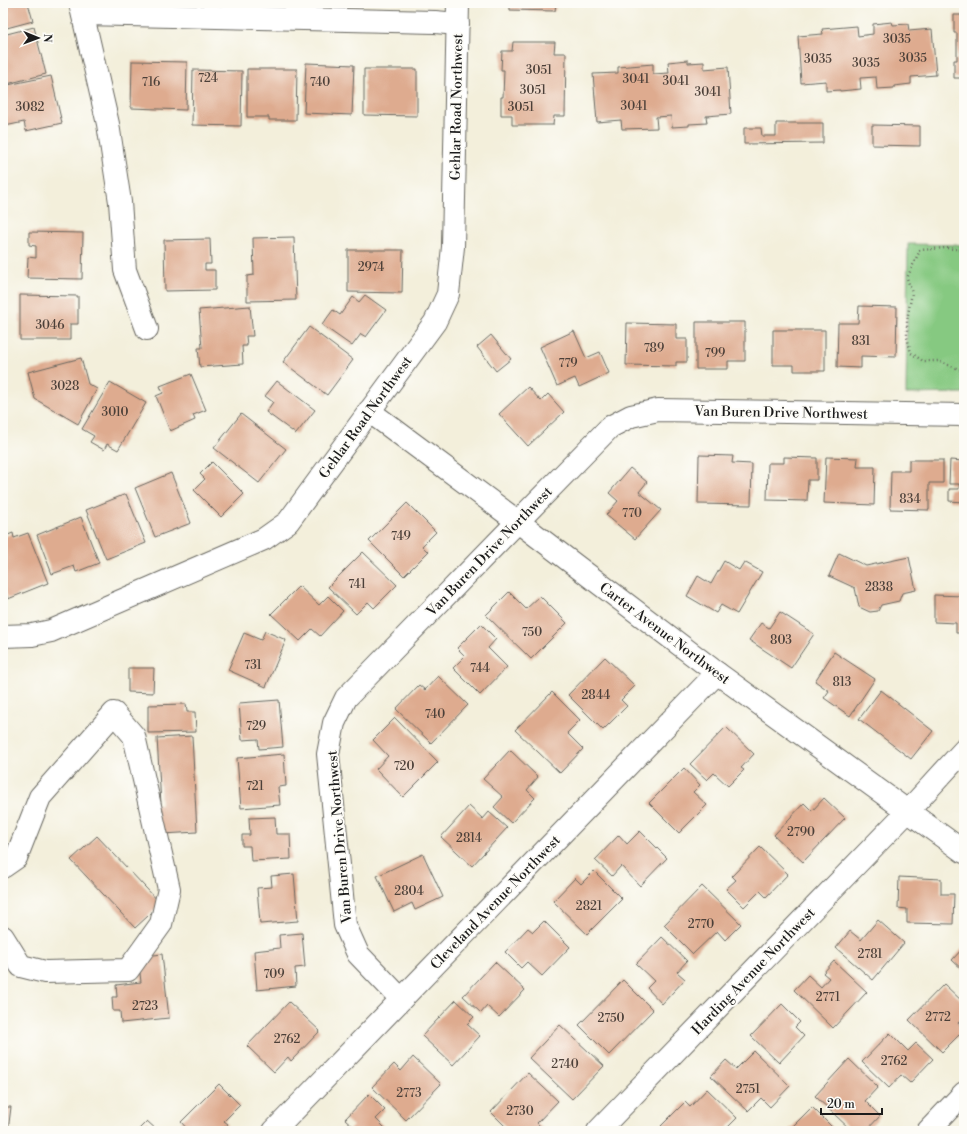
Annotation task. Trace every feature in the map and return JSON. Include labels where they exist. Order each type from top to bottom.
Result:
[{"type":"street","name":"Gehlar Road Northwest","points":[[3,636],[32,635],[51,631],[264,539],[288,522],[435,322],[448,294],[453,247],[458,3]]},
{"type":"street","points":[[147,329],[125,270],[120,202],[108,124],[81,9],[298,11],[458,24]]},
{"type":"street","name":"Van Buren Drive Northwest","points":[[401,999],[358,954],[345,925],[328,754],[334,723],[346,698],[610,427],[630,416],[658,410],[964,415]]},
{"type":"street","name":"Carter Avenue Northwest","points":[[369,411],[518,521],[717,673],[964,852]]},
{"type":"street","name":"Cleveland Avenue Northwest","points":[[274,1131],[717,673]]},
{"type":"street","points":[[3,867],[16,858],[40,797],[114,713],[134,736],[169,889],[161,924],[128,970],[45,972],[20,966],[3,937]]},
{"type":"street","name":"Harding Avenue Northwest","points":[[598,1131],[908,811],[964,750]]},
{"type":"street","points":[[928,1131],[964,1093]]},
{"type":"path","points":[[964,250],[946,248],[920,250],[907,278],[912,293],[907,320],[907,337],[910,353],[923,361],[938,361],[964,371]]},
{"type":"green space","points":[[908,244],[964,245],[964,393],[906,394]]},
{"type":"building","points":[[3,3],[28,3],[33,21],[3,29]]},
{"type":"building","points":[[510,3],[556,3],[555,11],[510,10]]},
{"type":"building","points":[[954,15],[964,15],[964,78],[954,78],[954,60],[957,60],[957,33],[954,33]]},
{"type":"building","points":[[892,22],[893,25],[908,24],[909,31],[932,29],[936,75],[911,77],[911,84],[894,86],[894,88],[877,89],[876,77],[860,78],[861,89],[840,91],[826,91],[826,81],[801,83],[798,36],[823,34],[822,29],[857,26],[858,36],[873,34],[873,24]]},
{"type":"building","points":[[34,27],[46,74],[3,85],[3,35]]},
{"type":"building","points":[[513,42],[555,42],[554,53],[566,53],[565,116],[554,116],[553,125],[512,125],[512,115],[501,115],[504,70],[501,70],[502,51],[512,51]]},
{"type":"building","points":[[688,60],[688,63],[704,62],[704,69],[728,67],[731,114],[706,116],[707,123],[672,127],[671,116],[656,117],[657,128],[622,129],[621,120],[597,122],[593,74],[618,73],[618,67],[653,64],[653,74],[669,73],[668,62]]},
{"type":"building","points":[[132,61],[187,62],[186,110],[131,108]]},
{"type":"building","points":[[306,63],[354,65],[352,115],[304,113]]},
{"type":"building","points":[[247,69],[297,69],[296,120],[269,120],[269,117],[247,117]]},
{"type":"building","points":[[364,69],[417,69],[417,116],[364,115]]},
{"type":"building","points":[[193,70],[242,71],[241,126],[192,125]]},
{"type":"building","points":[[51,76],[62,123],[26,131],[24,122],[5,126],[3,116],[3,86]]},
{"type":"building","points":[[776,123],[823,123],[823,143],[744,144],[744,128],[761,128],[762,136],[776,136]]},
{"type":"building","points":[[872,125],[920,126],[920,146],[872,145]]},
{"type":"building","points":[[29,232],[83,233],[82,279],[27,278],[28,257],[36,258],[36,246],[29,245]]},
{"type":"building","points":[[294,237],[296,300],[247,301],[247,276],[254,275],[253,238]]},
{"type":"building","points":[[210,239],[211,264],[205,264],[205,270],[215,270],[215,290],[165,291],[164,240]]},
{"type":"building","points":[[348,250],[403,250],[402,293],[348,292]]},
{"type":"building","points":[[20,295],[78,296],[78,324],[70,324],[70,340],[20,340]]},
{"type":"building","points":[[365,295],[386,310],[366,337],[361,334],[352,346],[322,325],[333,310],[340,315],[353,297],[359,302]]},
{"type":"building","points":[[250,306],[253,336],[246,336],[247,346],[242,346],[243,364],[200,367],[198,348],[202,348],[199,310]]},
{"type":"building","points":[[859,306],[897,307],[896,357],[861,356],[861,368],[837,367],[838,323],[858,323]]},
{"type":"building","points":[[696,322],[745,322],[745,361],[728,361],[728,369],[696,369]]},
{"type":"building","points":[[627,323],[676,324],[676,339],[687,339],[687,362],[676,362],[676,366],[626,365]]},
{"type":"building","points":[[309,327],[353,360],[327,395],[283,362]]},
{"type":"building","points":[[773,330],[825,330],[825,371],[794,371],[794,365],[773,365]]},
{"type":"building","points":[[574,331],[586,358],[600,352],[609,373],[579,387],[575,378],[557,386],[540,347]]},
{"type":"building","points":[[491,335],[511,359],[496,371],[477,347]]},
{"type":"building","points":[[81,358],[88,384],[97,389],[78,424],[35,399],[28,372]]},
{"type":"building","points":[[191,374],[206,410],[193,415],[195,420],[170,431],[156,396],[163,393],[160,386]]},
{"type":"building","points":[[277,381],[315,410],[296,434],[266,412],[273,402],[265,396]]},
{"type":"building","points":[[110,382],[146,403],[118,450],[107,444],[104,450],[90,442],[94,436],[82,429]]},
{"type":"building","points":[[528,387],[541,401],[548,394],[564,412],[528,446],[499,414]]},
{"type":"building","points":[[241,414],[286,449],[259,483],[214,448]]},
{"type":"building","points":[[699,455],[733,456],[732,463],[752,464],[751,505],[698,504]]},
{"type":"building","points":[[784,457],[817,458],[817,480],[808,480],[807,501],[767,500],[768,463],[784,463]]},
{"type":"building","points":[[826,457],[858,458],[857,467],[875,467],[874,505],[824,503]]},
{"type":"building","points":[[909,460],[943,460],[943,483],[929,483],[929,510],[890,509],[891,471],[909,471]]},
{"type":"building","points":[[950,460],[964,461],[964,502],[949,501],[949,489],[959,489],[959,484],[949,484]]},
{"type":"building","points":[[212,462],[244,494],[221,517],[194,490],[205,479],[200,474]]},
{"type":"building","points":[[630,468],[647,482],[639,492],[661,510],[635,539],[606,515],[618,501],[609,493]]},
{"type":"building","points":[[171,473],[191,523],[155,537],[135,488]]},
{"type":"building","points":[[126,494],[146,543],[106,559],[86,510]]},
{"type":"building","points":[[407,503],[436,532],[422,546],[428,552],[404,576],[369,541]]},
{"type":"building","points":[[81,517],[99,563],[76,572],[74,566],[52,574],[37,535]]},
{"type":"building","points":[[13,533],[14,538],[28,533],[48,583],[8,599],[3,586],[3,537]]},
{"type":"building","points":[[363,552],[397,585],[374,608],[368,602],[356,614],[328,587]]},
{"type":"building","points":[[839,553],[866,566],[909,557],[916,590],[902,593],[899,601],[881,605],[878,611],[870,612],[859,607],[855,588],[829,576]]},
{"type":"building","points":[[724,561],[739,570],[744,562],[762,572],[737,614],[721,605],[716,613],[687,596],[698,576],[711,584]]},
{"type":"building","points":[[299,586],[319,605],[328,596],[343,611],[320,636],[312,629],[300,641],[271,614]]},
{"type":"building","points":[[509,592],[526,609],[540,596],[567,623],[531,659],[486,615]]},
{"type":"building","points":[[934,595],[964,596],[964,633],[956,633],[956,623],[934,622]]},
{"type":"building","points":[[780,612],[814,634],[791,668],[749,640],[761,623],[769,628]]},
{"type":"building","points":[[481,624],[496,639],[488,648],[507,667],[480,695],[453,668],[465,656],[457,648]]},
{"type":"building","points":[[265,631],[286,640],[266,687],[228,670],[244,633],[261,640]]},
{"type":"building","points":[[834,652],[875,679],[850,716],[824,698],[829,691],[815,681]]},
{"type":"building","points":[[605,657],[635,686],[621,700],[627,706],[603,730],[568,695]]},
{"type":"building","points":[[128,668],[154,668],[153,693],[128,692]]},
{"type":"building","points":[[438,676],[468,705],[431,743],[396,709],[419,685],[425,690]]},
{"type":"building","points":[[881,690],[933,731],[911,759],[859,719]]},
{"type":"building","points":[[552,692],[580,720],[567,733],[583,749],[560,773],[515,730]]},
{"type":"building","points":[[279,700],[283,747],[259,749],[258,739],[242,740],[239,703]]},
{"type":"building","points":[[186,704],[187,712],[195,712],[196,732],[148,733],[148,705]]},
{"type":"building","points":[[395,718],[438,762],[403,797],[376,769],[388,756],[373,740]]},
{"type":"building","points":[[726,727],[754,754],[741,768],[744,770],[728,786],[714,773],[707,780],[690,764]]},
{"type":"building","points":[[192,736],[197,832],[163,834],[154,804],[161,804],[157,738]]},
{"type":"building","points":[[510,750],[538,777],[527,790],[535,798],[511,823],[494,807],[503,797],[483,779]]},
{"type":"building","points":[[284,754],[286,786],[278,787],[280,805],[241,808],[237,758]]},
{"type":"building","points":[[684,768],[700,785],[693,792],[707,805],[679,833],[649,803]]},
{"type":"building","points":[[824,798],[845,818],[803,862],[774,835],[804,803],[812,811]]},
{"type":"building","points":[[469,806],[483,819],[489,812],[507,828],[472,866],[441,837]]},
{"type":"building","points":[[275,817],[276,834],[290,834],[291,859],[251,861],[250,846],[242,846],[242,835],[250,835],[249,818]]},
{"type":"building","points":[[640,831],[667,858],[640,886],[621,866],[612,876],[595,860],[619,835],[627,844]]},
{"type":"building","points":[[97,836],[161,904],[135,928],[71,860]]},
{"type":"building","points":[[760,847],[788,874],[766,897],[760,891],[744,907],[726,889],[736,880],[732,876]]},
{"type":"building","points":[[423,854],[443,897],[415,910],[412,903],[394,912],[377,876]]},
{"type":"building","points":[[594,871],[622,899],[587,934],[553,901],[575,878],[581,884]]},
{"type":"building","points":[[294,874],[298,921],[260,924],[257,888],[272,887],[271,876]]},
{"type":"building","points":[[899,877],[941,879],[941,894],[954,894],[953,924],[907,923],[907,909],[898,908]]},
{"type":"building","points":[[702,886],[741,924],[725,940],[717,931],[693,954],[664,925]]},
{"type":"building","points":[[878,920],[904,943],[873,980],[836,948],[850,931],[861,940]]},
{"type":"building","points":[[544,921],[570,947],[542,976],[527,962],[521,968],[505,952],[528,928],[533,932]]},
{"type":"building","points":[[302,933],[305,967],[295,968],[296,986],[257,990],[254,951],[280,948],[279,935]]},
{"type":"building","points":[[662,937],[687,961],[677,972],[685,979],[662,1004],[647,988],[654,981],[636,964]]},
{"type":"building","points":[[964,947],[964,971],[952,960]]},
{"type":"building","points":[[162,954],[169,1018],[121,1023],[120,1011],[113,1011],[112,997],[117,997],[116,985],[141,982],[138,957]]},
{"type":"building","points":[[834,961],[867,992],[833,1028],[794,990],[808,975],[821,987],[829,978],[823,973]]},
{"type":"building","points":[[495,962],[525,990],[499,1017],[487,1006],[481,1013],[463,996]]},
{"type":"building","points":[[623,980],[653,1010],[609,1055],[579,1025]]},
{"type":"building","points":[[944,984],[964,1003],[964,1018],[958,1023],[964,1030],[942,1052],[909,1020]]},
{"type":"building","points":[[456,1000],[474,1017],[467,1024],[480,1036],[453,1065],[422,1036]]},
{"type":"building","points":[[289,1002],[320,1031],[291,1061],[288,1057],[274,1072],[247,1046]]},
{"type":"building","points":[[782,1004],[800,1022],[795,1027],[804,1036],[779,1063],[751,1036]]},
{"type":"building","points":[[560,1025],[604,1066],[572,1099],[529,1058]]},
{"type":"building","points":[[890,1033],[908,1051],[916,1043],[933,1059],[910,1083],[901,1075],[889,1088],[862,1062]]},
{"type":"building","points":[[754,1051],[790,1086],[770,1107],[761,1098],[748,1111],[711,1076],[726,1060],[736,1069]]},
{"type":"building","points":[[413,1057],[441,1084],[406,1120],[372,1087],[394,1064],[401,1071]]},
{"type":"building","points":[[849,1059],[878,1087],[865,1101],[880,1116],[866,1131],[852,1131],[815,1096]]},
{"type":"building","points":[[528,1073],[558,1101],[537,1123],[543,1129],[541,1131],[510,1131],[491,1112]]},
{"type":"building","points":[[219,1084],[240,1105],[224,1121],[228,1124],[221,1131],[189,1131],[181,1122]]},
{"type":"building","points":[[707,1089],[737,1118],[724,1131],[666,1131],[661,1126],[685,1102],[690,1107]]},
{"type":"building","points":[[369,1094],[385,1110],[376,1119],[388,1131],[348,1131],[353,1126],[345,1119]]},
{"type":"building","points":[[3,1107],[11,1107],[8,1131],[3,1131]]},
{"type":"building","points":[[812,1107],[836,1131],[788,1131]]},
{"type":"building","points":[[147,1121],[158,1131],[137,1131]]}]
